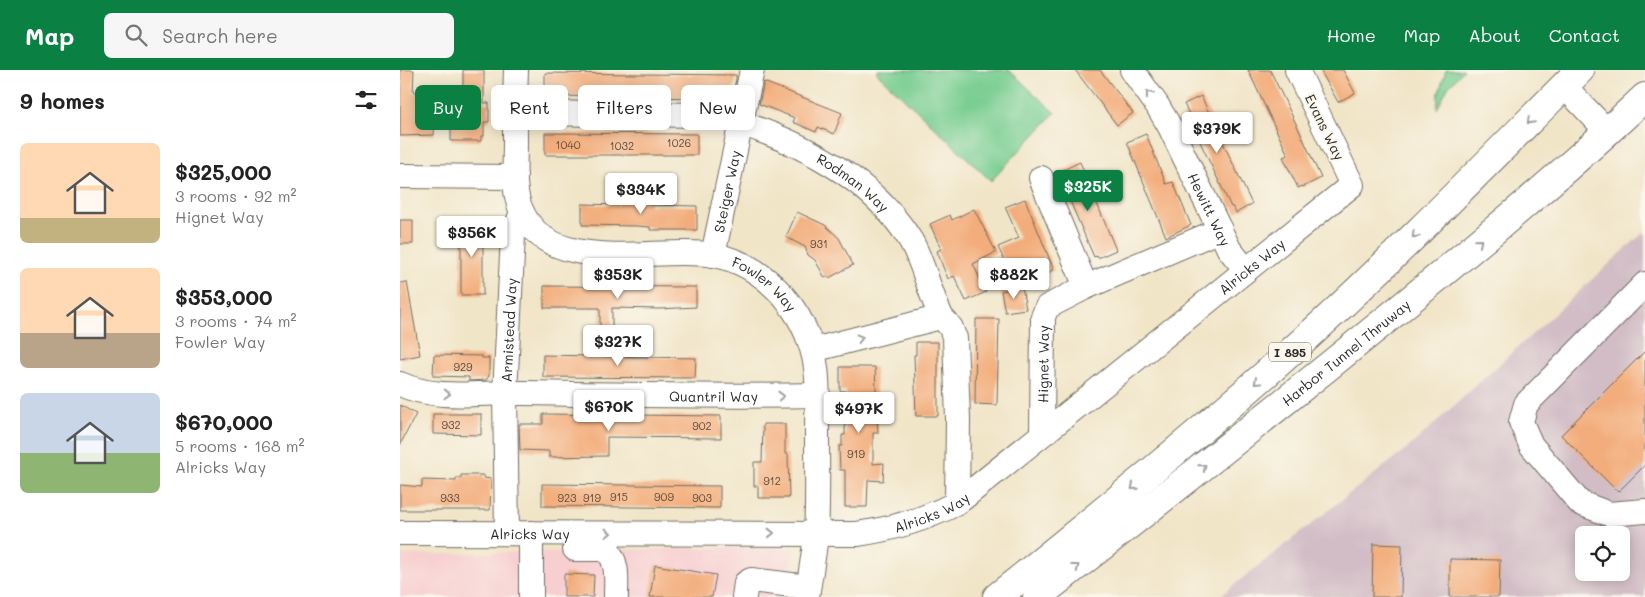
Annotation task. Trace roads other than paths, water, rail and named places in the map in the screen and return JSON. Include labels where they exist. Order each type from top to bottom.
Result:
[{"type":"highway","name":"I 895","points":[[997,597],[1117,501],[1304,340],[1394,256],[1572,78]]},
{"type":"highway","name":"Harbor Tunnel Thruway","points":[[1037,597],[1176,489],[1435,280],[1562,172],[1645,97]]},
{"type":"street","points":[[516,70],[516,85]]},
{"type":"street","name":"Steiger Way","points":[[749,85],[752,70]]},
{"type":"street","name":"Hewitt Way","points":[[1132,70],[1170,127],[1229,249],[1246,270]]},
{"type":"street","name":"Evans Way","points":[[1297,70],[1352,185]]},
{"type":"street","points":[[1572,78],[1607,131]]},
{"type":"street","name":"Rodman Way","points":[[568,114],[681,115]]},
{"type":"street","name":"Rodman Way","points":[[755,128],[792,142],[821,157],[847,174],[872,195],[911,242],[941,317],[955,338],[958,419],[956,503]]},
{"type":"street","points":[[515,130],[515,177],[522,212]]},
{"type":"street","name":"Steiger Way","points":[[713,255],[740,130]]},
{"type":"street","points":[[400,176],[515,177]]},
{"type":"street","points":[[1041,178],[1086,287]]},
{"type":"street","name":"Alricks Way","points":[[400,533],[507,532],[531,540],[816,533],[857,534],[892,528],[934,515],[956,503],[1352,185]]},
{"type":"street","name":"Fowler Way","points":[[522,212],[531,227],[541,236],[558,246],[570,250],[608,254],[713,255],[727,258],[754,271],[776,288],[796,311],[813,350],[818,395],[816,533],[807,592]]},
{"type":"street","name":"Armistead Way","points":[[507,532],[505,392],[513,235],[522,212]]},
{"type":"street","name":"Hignet Way","points":[[1042,434],[1043,317],[1046,308],[1086,287],[1220,230]]},
{"type":"street","points":[[1645,284],[1526,404],[1521,422],[1531,445],[1580,503],[1609,514],[1645,511]]},
{"type":"street","points":[[813,350],[941,317]]},
{"type":"street","name":"Quantril Way","points":[[400,384],[428,393],[458,394],[505,392],[714,397],[818,395]]},
{"type":"street","points":[[530,597],[531,540],[606,549],[612,555],[616,571],[616,597]]},
{"type":"street","points":[[744,597],[746,583],[751,580],[807,592]]}]
